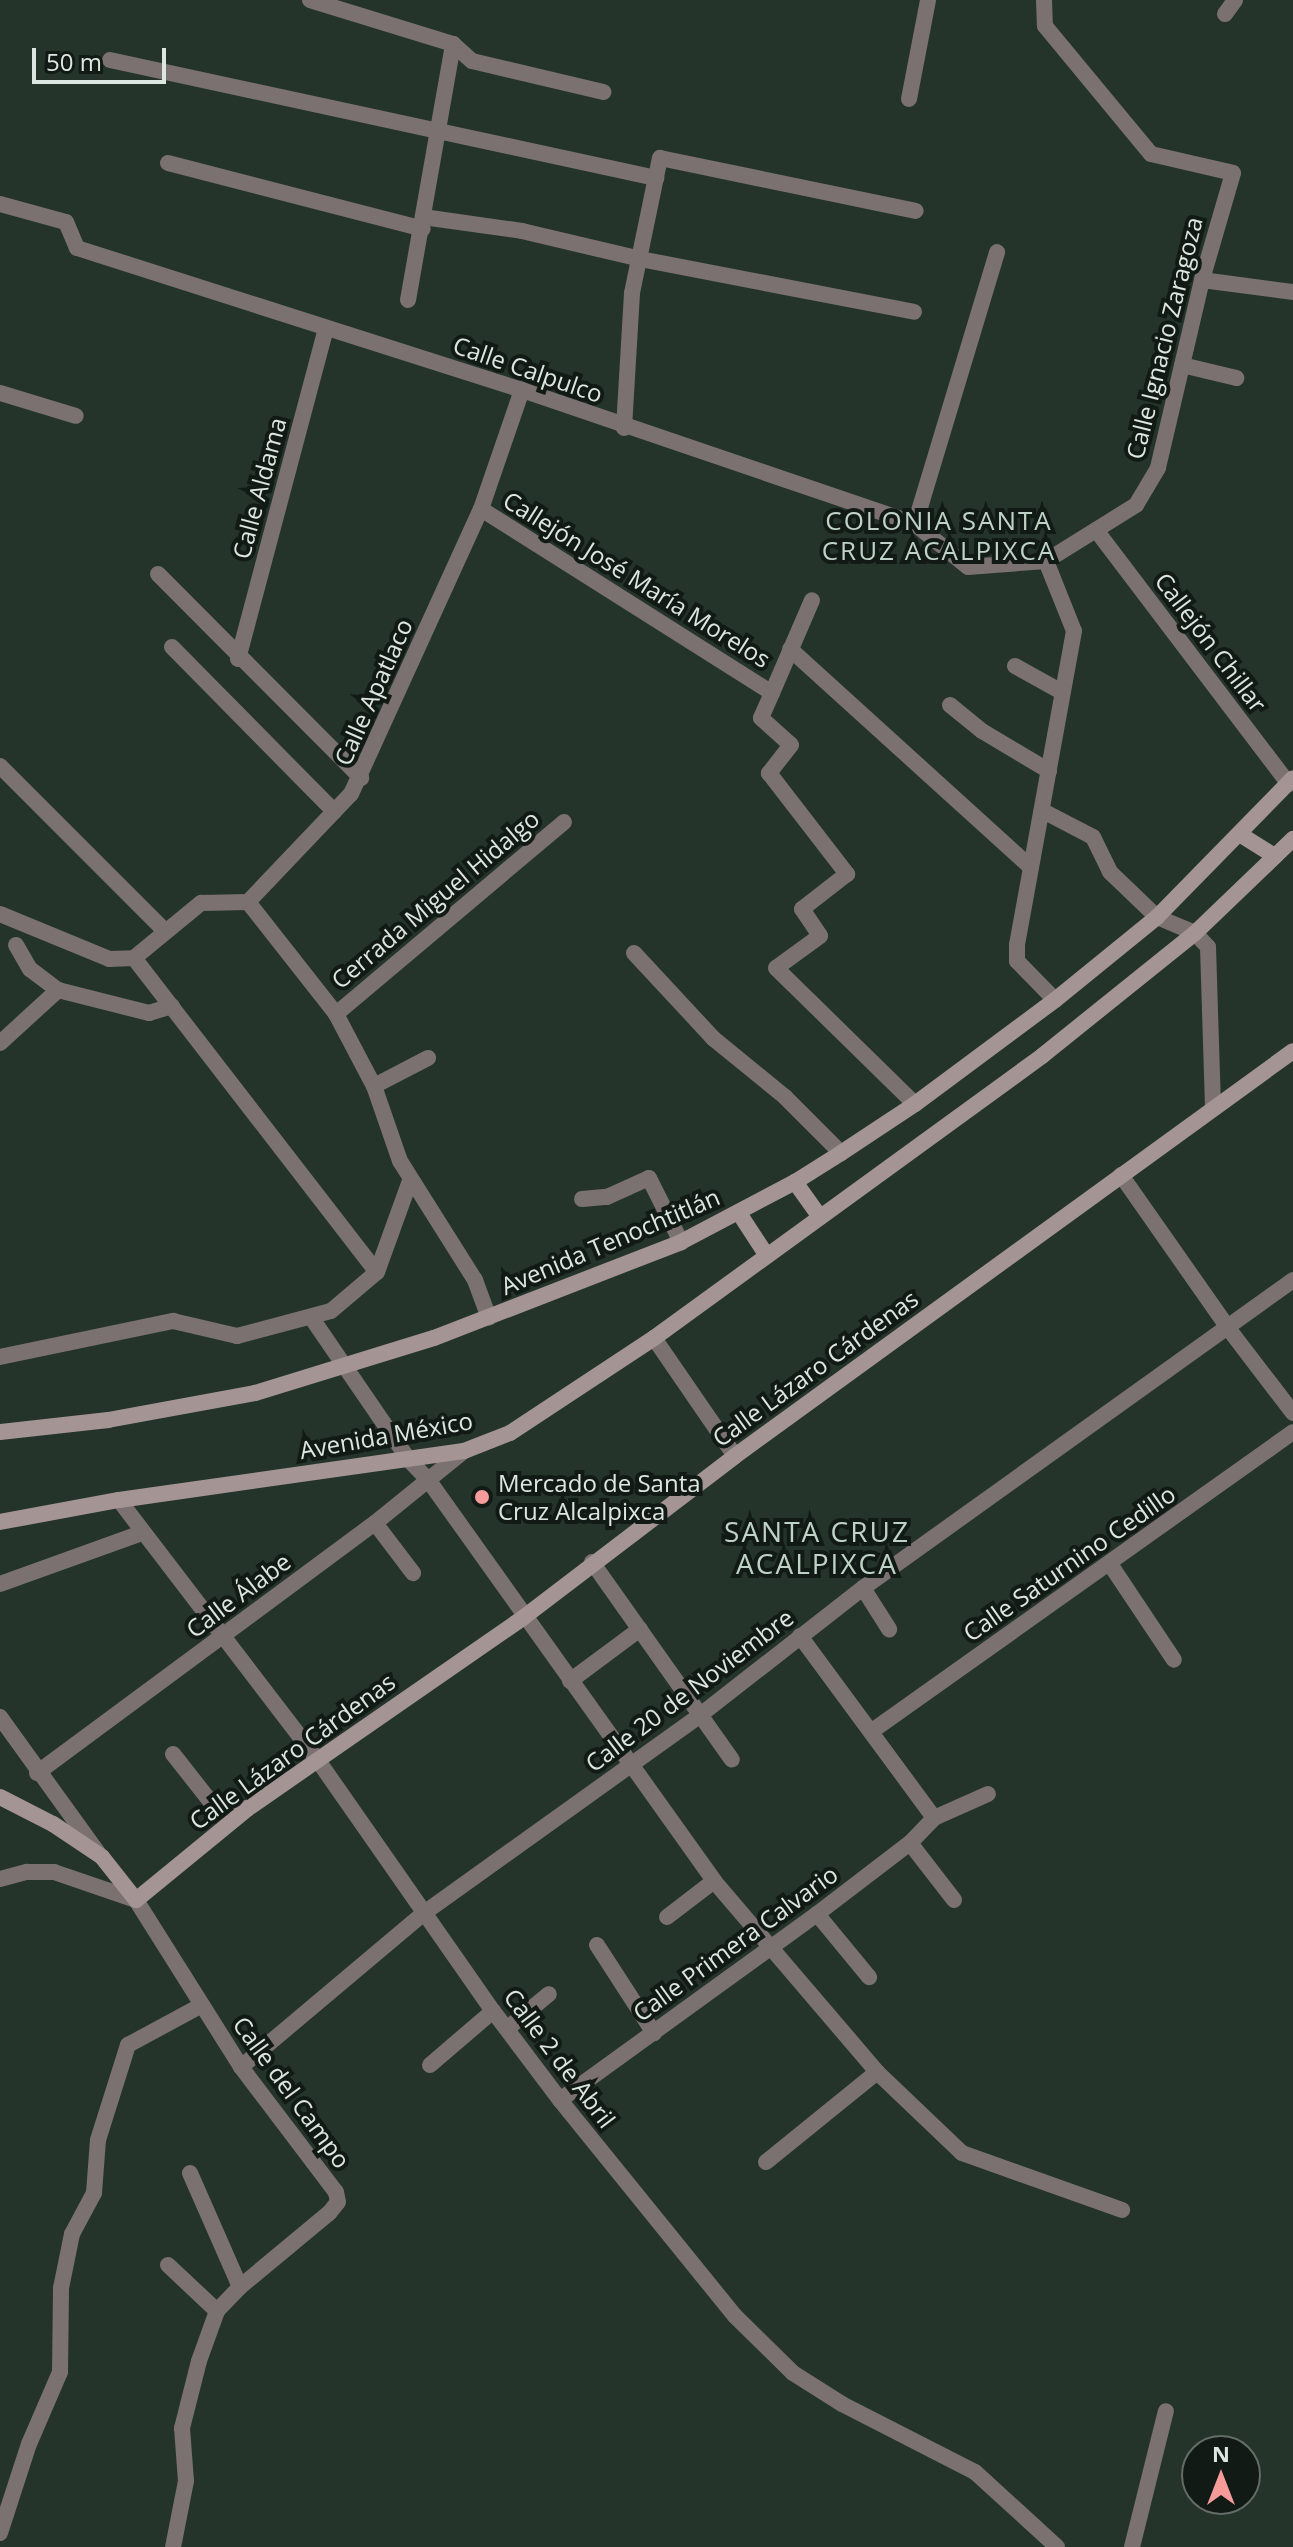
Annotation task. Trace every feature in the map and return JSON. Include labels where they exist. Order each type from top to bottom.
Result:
[{"type":"main road","name":"Avenida Tenochtitlán","points":[[0,1432],[108,1420],[240,1396],[346,1368],[489,1318],[681,1242],[739,1213],[795,1182],[915,1104],[1055,1000],[1157,917],[1291,781]]},
{"type":"main road","points":[[1241,835],[1275,856]]},
{"type":"main road","name":"Avenida México","points":[[0,1522],[119,1500],[464,1451],[510,1433],[654,1338],[1042,1056],[1195,933],[1293,842]]},
{"type":"main road","name":"Calle Lázaro Cárdenas","points":[[136,1900],[247,1809],[524,1617],[592,1562],[735,1456],[1213,1106],[1293,1051]]},
{"type":"main road","points":[[795,1182],[820,1217]]},
{"type":"main road","points":[[739,1213],[767,1256]]},
{"type":"main road","points":[[0,1797],[53,1824],[102,1857]]},
{"type":"main road","name":"Calle del Campo","points":[[102,1857],[136,1900]]},
{"type":"street","points":[[310,0],[453,44],[472,61],[603,92]]},
{"type":"street","points":[[909,99],[928,0]]},
{"type":"street","name":"Calle Ignacio Zaragoza","points":[[1044,0],[1045,26],[1151,154],[1233,173],[1202,280],[1158,468],[1136,505],[1046,561]]},
{"type":"street","points":[[408,300],[453,44]]},
{"type":"street","points":[[110,60],[656,178]]},
{"type":"street","points":[[624,428],[632,293],[660,158],[916,211]]},
{"type":"street","points":[[168,163],[423,223],[507,228],[640,259],[914,312]]},
{"type":"street","name":"Calle Calpulco","points":[[0,204],[66,222],[77,248],[522,390],[624,428],[915,524],[968,567],[1046,561]]},
{"type":"street","points":[[915,524],[997,252]]},
{"type":"street","points":[[1202,280],[1293,292]]},
{"type":"street","name":"Calle Aldama","points":[[238,659],[326,329]]},
{"type":"street","points":[[1182,365],[1236,378]]},
{"type":"street","name":"Calle Apatlaco","points":[[248,902],[361,778],[481,509],[522,390]]},
{"type":"street","points":[[0,393],[76,416]]},
{"type":"street","name":"Callejón José María Morelos","points":[[481,509],[772,693],[761,718],[791,745],[769,773],[847,874],[802,909],[820,936],[776,968],[915,1104]]},
{"type":"street","name":"Callejón Chillar","points":[[1096,530],[1291,781]]},
{"type":"street","points":[[1046,561],[1074,631],[1043,811],[1030,867],[1017,961],[1055,1000]]},
{"type":"street","points":[[158,574],[238,659],[361,778]]},
{"type":"street","points":[[772,693],[812,600]]},
{"type":"street","points":[[172,647],[334,811]]},
{"type":"street","points":[[790,649],[1030,867]]},
{"type":"street","points":[[1015,666],[1062,692]]},
{"type":"street","points":[[950,705],[982,731],[1049,771]]},
{"type":"street","points":[[0,766],[165,931]]},
{"type":"street","points":[[1043,811],[1093,837],[1104,866],[1157,917],[1195,933],[1210,953],[1213,1106]]},
{"type":"street","name":"Cerrada Miguel Hidalgo","points":[[336,1014],[564,822]]},
{"type":"street","points":[[0,914],[109,959],[134,958],[201,903],[225,905],[248,902],[336,1014],[374,1086],[410,1181],[475,1280],[489,1318]]},
{"type":"street","points":[[16,945],[30,969],[58,990],[149,1013],[172,1006]]},
{"type":"street","points":[[634,953],[714,1039],[785,1097],[841,1153]]},
{"type":"street","points":[[134,958],[377,1272]]},
{"type":"street","points":[[0,1043],[58,990]]},
{"type":"street","points":[[374,1086],[428,1058]]},
{"type":"street","points":[[1121,1175],[1228,1328],[1293,1413]]},
{"type":"street","points":[[582,1199],[607,1197],[649,1178],[681,1242]]},
{"type":"street","points":[[0,1357],[173,1321],[237,1336],[331,1311],[377,1272],[410,1181]]},
{"type":"street","name":"Calle 20 de Noviembre","points":[[241,2067],[424,1913],[699,1716],[863,1588],[1293,1280]]},
{"type":"street","points":[[311,1317],[409,1460],[429,1481],[714,1881],[768,1949],[877,2072],[962,2153],[1122,2210]]},
{"type":"street","points":[[654,1338],[735,1456]]},
{"type":"street","name":"Calle Saturnino Cedillo","points":[[872,1731],[1293,1432]]},
{"type":"street","name":"Calle Álabe","points":[[37,1773],[375,1523],[464,1451]]},
{"type":"street","name":"Calle 2 de Abril","points":[[119,1500],[317,1759],[493,2011],[560,2100],[765,2348],[793,2373],[842,2404],[975,2472],[1057,2547]]},
{"type":"street","points":[[375,1523],[413,1573]]},
{"type":"street","points":[[0,1584],[142,1533]]},
{"type":"street","points":[[592,1562],[732,1760]]},
{"type":"street","points":[[1110,1564],[1174,1660]]},
{"type":"street","points":[[863,1588],[889,1629]]},
{"type":"street","points":[[570,1681],[640,1629]]},
{"type":"street","points":[[800,1636],[934,1818],[988,1794]]},
{"type":"street","name":"Calle del Campo","points":[[0,1717],[37,1773],[102,1857]]},
{"type":"street","points":[[173,1754],[210,1801],[247,1809]]},
{"type":"street","name":"Calle Primera Calvario","points":[[560,2100],[817,1914],[910,1843],[934,1818]]},
{"type":"street","points":[[910,1843],[954,1900]]},
{"type":"street","points":[[0,1879],[27,1872],[54,1872],[136,1900]]},
{"type":"street","points":[[667,1917],[714,1881]]},
{"type":"street","name":"Calle del Campo","points":[[136,1900],[200,2006],[241,2067],[336,2192],[338,2202],[329,2213],[240,2287],[217,2311],[199,2361],[182,2428],[186,2481],[173,2547]]},
{"type":"street","points":[[817,1914],[869,1977]]},
{"type":"street","points":[[597,1945],[654,2033]]},
{"type":"street","points":[[508,2028],[549,1994]]},
{"type":"street","points":[[0,2533],[29,2444],[60,2372],[61,2288],[72,2234],[94,2193],[98,2140],[128,2045],[200,2006]]},
{"type":"street","points":[[430,2065],[493,2011]]},
{"type":"street","points":[[766,2162],[877,2072]]},
{"type":"street","points":[[190,2173],[240,2287]]},
{"type":"street","points":[[168,2265],[217,2311]]},
{"type":"street","points":[[1132,2547],[1166,2411]]},
{"type":"place","name":"Mercado de Santa Cruz Alcalpixca","points":[[482,1497]]},
{"type":"district","name":"COLONIA SANTA CRUZ ACALPIXCA","points":[[939,536]]},
{"type":"district","name":"SANTA CRUZ ACALPIXCA","points":[[817,1547]]}]
